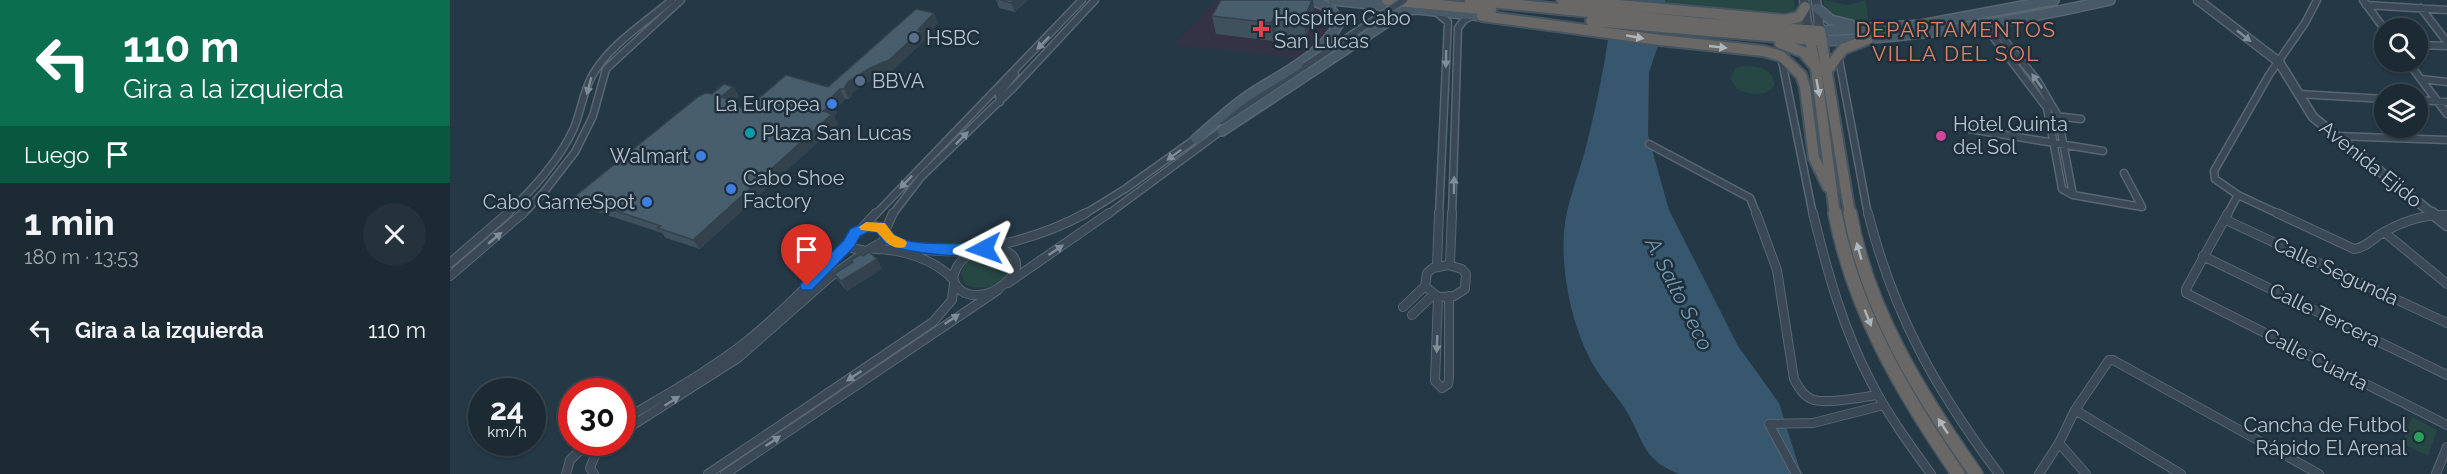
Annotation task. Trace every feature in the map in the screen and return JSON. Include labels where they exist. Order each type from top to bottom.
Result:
[{"type":"highway","points":[[1387,0],[1513,12]]},
{"type":"highway","points":[[1470,0],[1717,29],[1816,35]]},
{"type":"highway","points":[[1519,0],[1558,9]]},
{"type":"highway","points":[[1717,29],[1799,17],[1805,4]]},
{"type":"highway","points":[[1479,15],[1558,9],[1785,20]]},
{"type":"highway","points":[[1479,15],[1647,39],[1763,51],[1781,56],[1801,75],[1805,87],[1814,158],[1830,191]]},
{"type":"highway","points":[[1717,29],[1793,47],[1806,54],[1814,66]]},
{"type":"highway","points":[[1816,35],[1814,66],[1830,191],[1856,288],[1886,360],[1915,411],[1958,474]]},
{"type":"highway","points":[[1816,35],[1829,68],[1848,206],[1858,251],[1877,302],[1901,352],[1932,410],[1976,474]]},
{"type":"highway","points":[[1829,68],[1838,54],[1849,45],[1868,39]]},
{"type":"main road","points":[[1196,139],[1242,100],[1330,37],[1337,28],[1337,16],[1327,6],[1310,0]]},
{"type":"main road","points":[[1333,0],[1479,15]]},
{"type":"main road","points":[[1816,35],[1886,29],[1980,15],[2050,0]]},
{"type":"main road","points":[[1816,35],[1868,39],[1988,26],[2110,0]]},
{"type":"main road","points":[[1817,4],[1831,20],[1850,25],[1980,15]]},
{"type":"main road","points":[[1222,131],[1397,15],[1406,10],[1420,9]]},
{"type":"street","points":[[450,263],[494,227],[549,168],[579,119],[593,72],[672,0]]},
{"type":"street","points":[[450,276],[513,224],[547,189],[564,167],[586,130],[597,104],[604,71],[681,0]]},
{"type":"street","points":[[636,412],[744,343],[783,310],[849,244],[852,235],[1082,0]]},
{"type":"street","points":[[636,423],[731,363],[830,277],[882,243],[891,218],[913,187],[1000,102],[1095,0]]},
{"type":"street","points":[[861,228],[876,226],[895,242],[927,249],[956,251],[987,248],[1037,237],[1071,222],[1130,186],[1196,139],[1404,0]]},
{"type":"street","points":[[2050,0],[2060,11]]},
{"type":"street","name":"Avenida Ejido","points":[[2198,0],[2279,62],[2313,117],[2334,136],[2447,225]]},
{"type":"street","points":[[2317,0],[2305,23],[2269,75],[2214,171],[2215,179],[2238,195],[2354,249],[2361,248],[2401,222],[2433,213],[2447,215]]},
{"type":"street","points":[[2365,2],[2447,10]]},
{"type":"street","points":[[2365,2],[2376,18]]},
{"type":"street","points":[[1805,4],[1816,35]]},
{"type":"street","points":[[1816,35],[1817,4]]},
{"type":"street","points":[[2421,8],[2447,42]]},
{"type":"street","points":[[1431,10],[1448,21],[1437,266]]},
{"type":"street","points":[[1450,264],[1458,28],[1466,18],[1479,15]]},
{"type":"street","points":[[1988,26],[2050,115],[2062,189],[2073,195],[2142,207],[2124,173]]},
{"type":"street","points":[[1988,26],[2026,65],[2058,116],[2073,195]]},
{"type":"street","points":[[2428,45],[2447,46]]},
{"type":"street","points":[[1838,54],[1845,82],[1866,211],[1890,288],[1915,349],[1929,374],[1999,474]]},
{"type":"street","points":[[1781,56],[1825,257],[1842,317],[1878,395],[1931,474]]},
{"type":"street","points":[[1000,102],[999,94],[1013,79],[1014,72]]},
{"type":"street","points":[[2416,72],[2447,114]]},
{"type":"street","points":[[2421,79],[2447,82]]},
{"type":"street","points":[[2298,94],[2374,98]]},
{"type":"street","points":[[725,474],[1153,183],[1222,131],[1257,99]]},
{"type":"street","points":[[2428,101],[2447,102]]},
{"type":"street","points":[[2050,115],[2081,119]]},
{"type":"street","points":[[1445,119],[1455,120]]},
{"type":"street","points":[[1969,129],[2103,151]]},
{"type":"street","points":[[2334,136],[2447,140]]},
{"type":"street","points":[[1649,144],[1749,198],[1763,230],[1776,270],[1794,379],[1800,392],[1809,399],[1817,401],[1878,395]]},
{"type":"street","points":[[2203,256],[2226,220],[2238,195]]},
{"type":"street","points":[[1439,218],[1453,218]]},
{"type":"street","name":"Calle Segunda","points":[[2226,220],[2447,323]]},
{"type":"street","points":[[2384,232],[2447,284]]},
{"type":"street","points":[[849,244],[854,251],[888,250],[931,263],[945,270],[961,291],[973,295],[998,290]]},
{"type":"street","points":[[708,474],[933,322],[950,303],[955,292],[955,270],[961,260],[987,248],[1005,249],[1016,257],[1017,270],[1008,283]]},
{"type":"street","name":"Calle Cuarta","points":[[2203,256],[2186,293],[2447,425]]},
{"type":"street","name":"Calle Tercera","points":[[2203,256],[2447,375]]},
{"type":"street","points":[[1403,308],[1425,286],[1427,273],[1437,266],[1450,264],[1462,269],[1468,279],[1465,289],[1449,296],[1436,295],[1425,286]]},
{"type":"street","points":[[1436,295],[1435,381],[1437,386],[1442,388],[1449,381],[1449,296]]},
{"type":"street","points":[[1412,315],[1436,295]]},
{"type":"street","points":[[2039,474],[2059,443],[2075,410],[2109,360],[2114,360],[2319,474]]},
{"type":"street","points":[[1796,474],[1778,436],[1769,424],[1813,423],[1884,405]]},
{"type":"street","points":[[2075,410],[2181,474]]},
{"type":"street","points":[[2059,443],[2086,474]]},
{"type":"street","points":[[2436,474],[2447,447]]},
{"type":"street","points":[[566,474],[566,466],[573,456]]},
{"type":"street","points":[[594,456],[590,468],[594,474]]},
{"type":"shaded area","name":"Hospiten Cabo San Lucas","points":[[1217,0],[1289,0],[1318,4],[1332,12],[1335,27],[1318,43],[1296,58],[1173,45]]},
{"type":"green space","points":[[1665,0],[1794,0],[1796,13],[1665,4]]},
{"type":"green space","points":[[1823,0],[1848,5],[1866,0],[1868,21],[1834,17],[1825,8]]},
{"type":"green space","points":[[1742,66],[1764,69],[1772,76],[1774,86],[1761,94],[1747,93],[1737,89],[1730,77],[1736,68]]},
{"type":"green space","points":[[993,252],[1008,258],[1011,266],[1005,279],[990,286],[972,287],[965,284],[961,274],[966,264],[977,255]]},
{"type":"green space","name":"Cancha de Futbol Rápido El Arenal","points":[[2412,417],[2437,430],[2428,456],[2402,443]]},
{"type":"water","name":"A. Salto Seco","points":[[1607,0],[1665,0],[1668,17],[1649,72],[1648,135],[1669,210],[1738,346],[1779,403],[1803,474],[1679,474],[1666,468],[1657,462],[1644,446],[1631,418],[1598,372],[1583,345],[1566,280],[1564,231],[1567,211],[1585,151],[1602,78],[1612,4]]},
{"type":"building","points":[[1221,0],[1312,0],[1304,19],[1274,17],[1271,23],[1212,16]]},
{"type":"building","name":"Plaza San Lucas","points":[[916,9],[934,13],[918,30],[921,31],[889,60],[870,68],[848,82],[844,89],[840,89],[827,102],[832,104],[823,111],[832,114],[693,240],[658,228],[661,226],[574,197],[699,96],[706,93],[712,94],[724,84],[733,87],[721,97],[735,101],[730,105],[746,109],[786,75],[828,87]]},
{"type":"building","points":[[869,252],[877,259],[841,281],[834,274],[853,262],[851,260]]},
{"type":"slow traffic","points":[[866,227],[883,228],[889,239],[900,243]]},
{"type":"place","name":"Hospiten Cabo San Lucas","points":[[1261,29]]},
{"type":"place","name":"HSBC","points":[[914,38]]},
{"type":"place","name":"BBVA","points":[[860,81]]},
{"type":"place","name":"La Europea","points":[[832,104]]},
{"type":"place","name":"Plaza San Lucas","points":[[750,133]]},
{"type":"place","name":"Hotel Quinta del Sol","points":[[1941,136]]},
{"type":"place","name":"Walmart","points":[[701,156]]},
{"type":"place","name":"Cabo Shoe Factory","points":[[731,189]]},
{"type":"place","name":"Cabo GameSpot","points":[[647,202]]},
{"type":"place","name":"Cancha de Futbol Rápido El Arenal","points":[[2419,437]]},
{"type":"district","name":"DEPARTAMENTOS VILLA DEL SOL","points":[[1956,42]]},
{"type":"route","points":[[807,286],[849,244],[855,232],[866,226],[883,228],[890,240],[911,246],[940,250],[984,249]]}]
